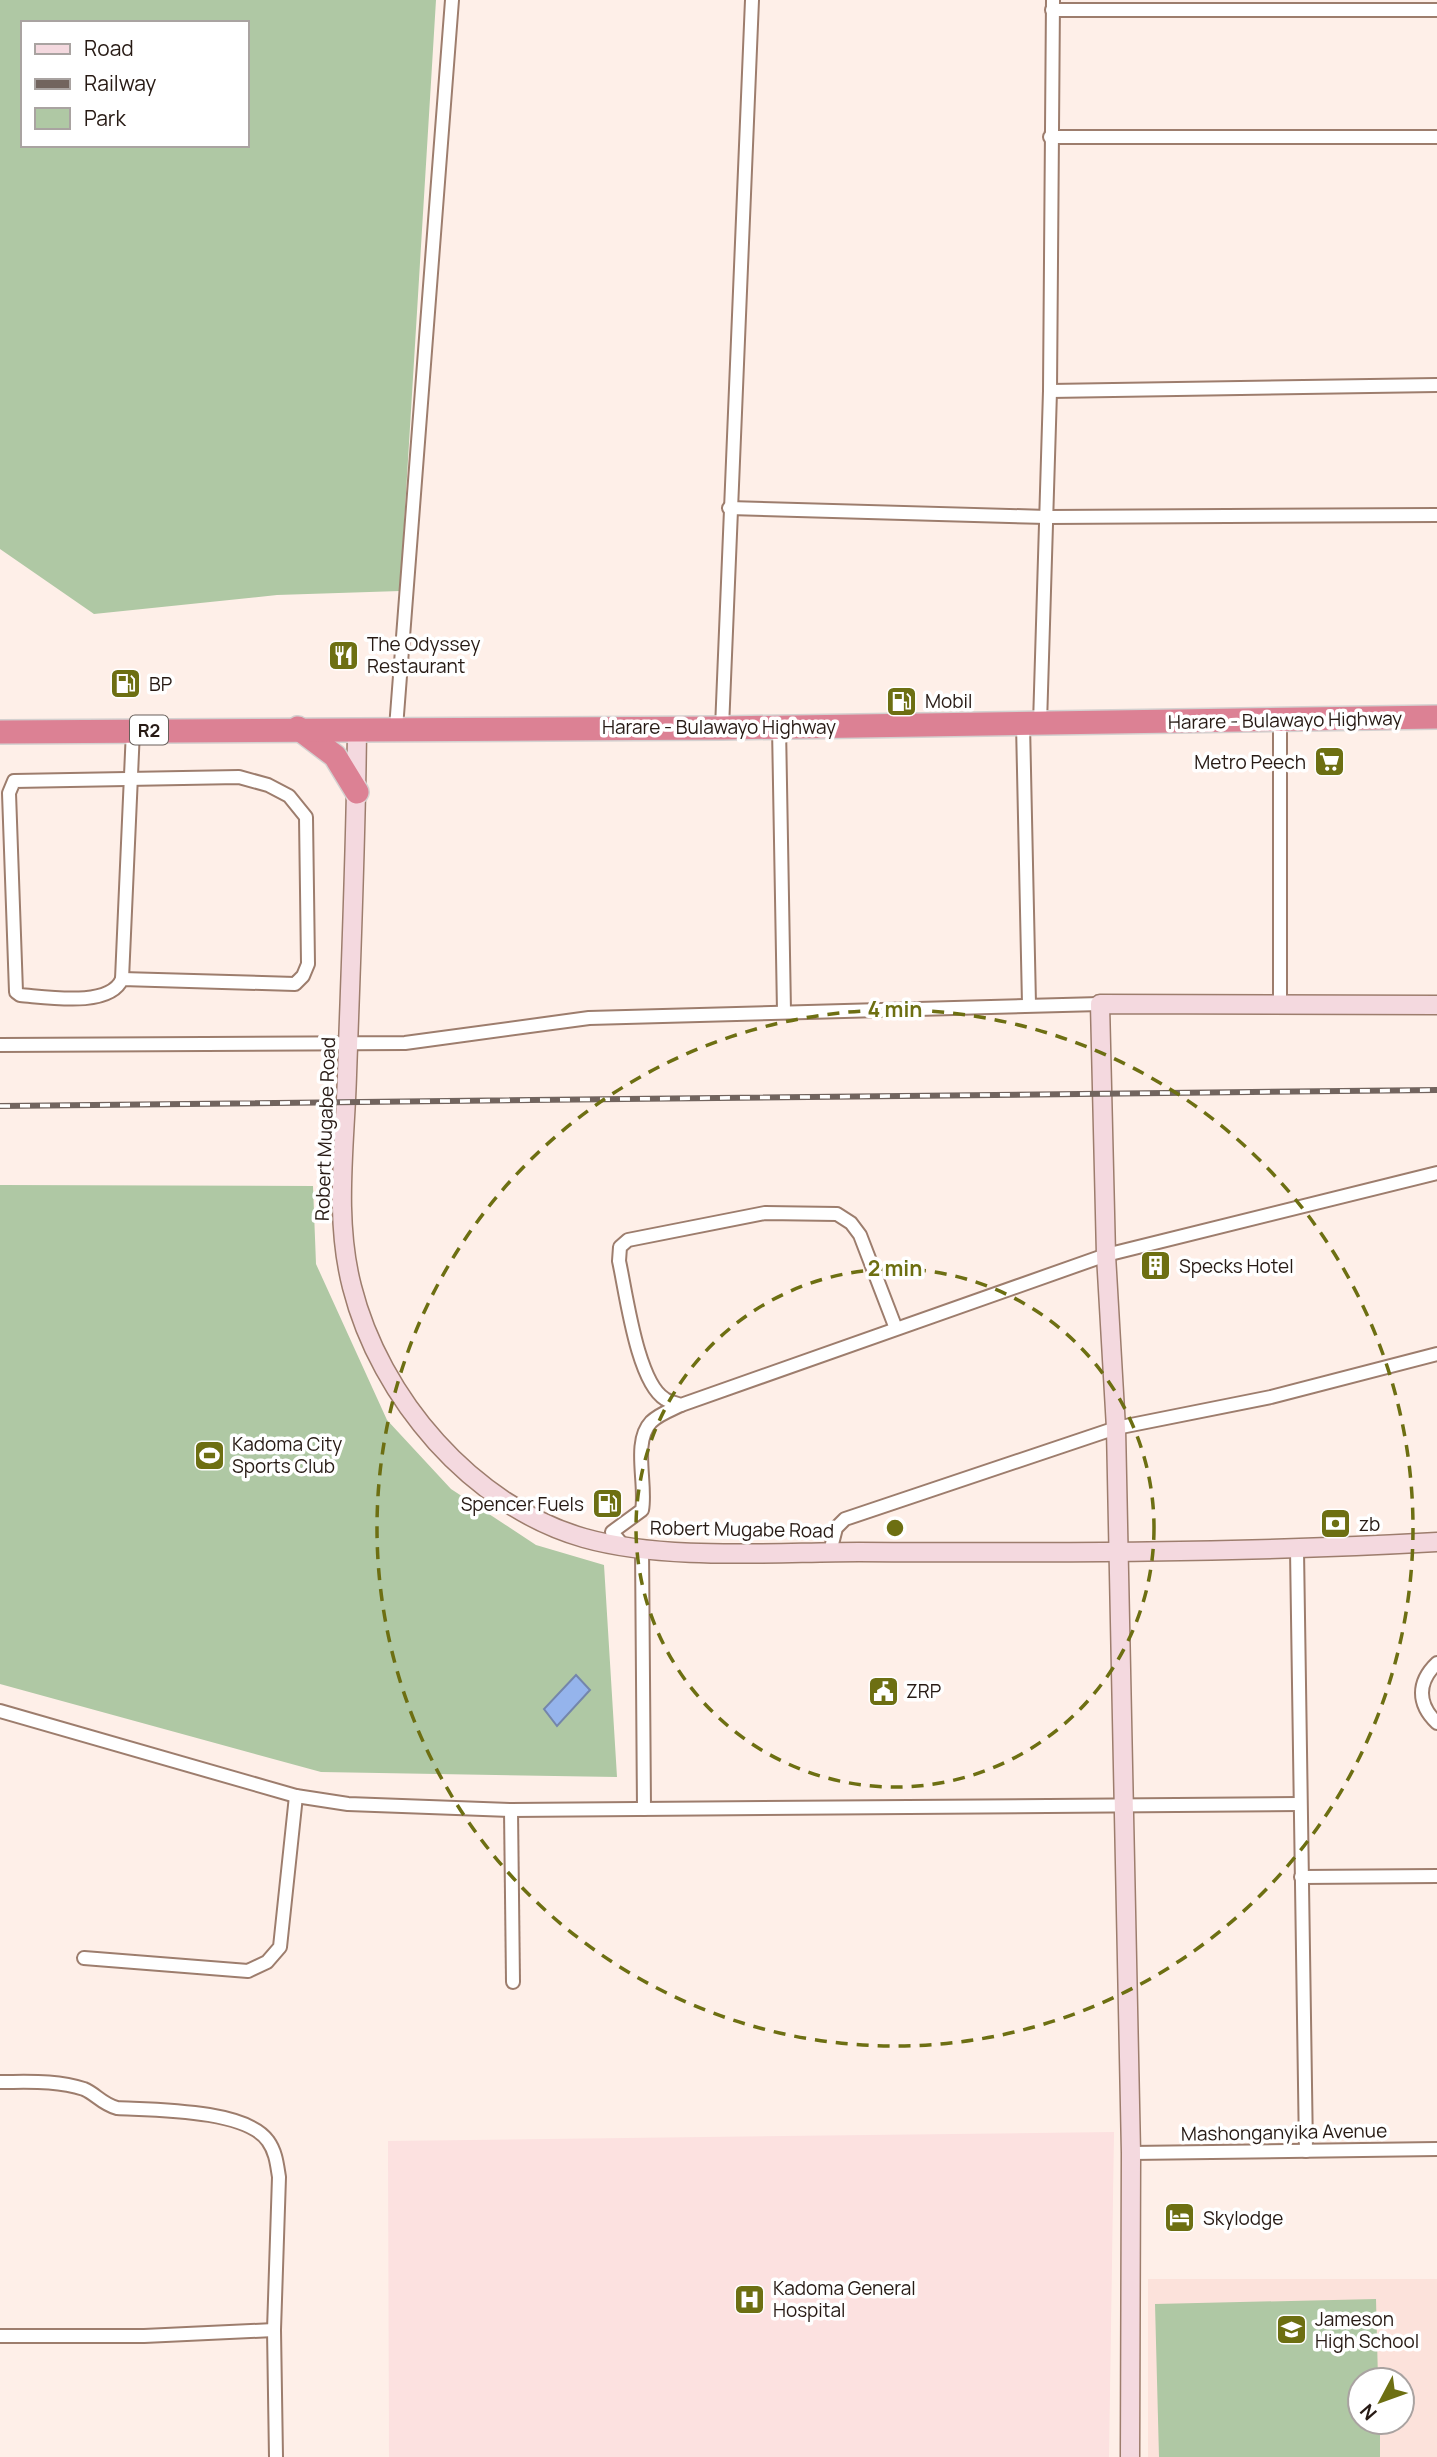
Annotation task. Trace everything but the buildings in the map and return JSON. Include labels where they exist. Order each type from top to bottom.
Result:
[{"type":"highway","name":"Harare - Bulawayo Highway","points":[[0,732],[298,728],[722,728],[1437,717]]},
{"type":"highway","points":[[298,728],[335,756],[357,792]]},
{"type":"main road","name":"Robert Mugabe Road","points":[[357,728],[342,1199],[351,1284],[365,1330],[400,1396],[428,1431],[482,1484],[555,1526],[585,1538],[672,1551],[1297,1550],[1437,1542]]},
{"type":"main road","points":[[1130,2457],[1131,2153],[1116,1428],[1106,1255],[1100,1004],[1437,1005]]},
{"type":"street","points":[[396,728],[452,0]]},
{"type":"street","points":[[722,728],[752,0]]},
{"type":"street","points":[[1029,1004],[1032,724],[1047,517],[1050,391],[1052,5],[1437,10]]},
{"type":"street","points":[[1050,137],[1437,137]]},
{"type":"street","points":[[1050,391],[1437,385]]},
{"type":"street","points":[[729,508],[1047,517],[1437,515]]},
{"type":"street","points":[[1279,720],[1280,1004]]},
{"type":"street","points":[[779,727],[783,1010]]},
{"type":"street","points":[[122,979],[295,984],[303,976],[308,964],[306,817],[289,796],[268,785],[239,777],[132,778],[14,781],[9,793],[16,992],[20,995],[69,998],[105,996],[113,993],[122,979],[132,778],[133,730]]},
{"type":"street","points":[[0,1045],[349,1041],[405,1043],[589,1017],[1100,1004]]},
{"type":"street","points":[[622,1544],[612,1532],[642,1510],[642,1449],[646,1428],[653,1419],[681,1405],[895,1326],[1106,1255],[1437,1174]]},
{"type":"street","points":[[681,1405],[664,1399],[654,1387],[642,1363],[619,1261],[620,1247],[628,1240],[744,1215],[837,1214],[851,1223],[860,1235],[895,1326]]},
{"type":"street","points":[[830,1552],[836,1528],[845,1518],[1116,1428],[1270,1398],[1437,1354]]},
{"type":"street","points":[[642,1547],[644,1809]]},
{"type":"street","points":[[1297,1550],[1306,2151]]},
{"type":"street","points":[[1437,1663],[1426,1674],[1421,1687],[1421,1700],[1427,1713],[1437,1723]]},
{"type":"street","points":[[0,1711],[296,1796],[348,1804],[511,1810],[1299,1804]]},
{"type":"street","points":[[84,1958],[248,1971],[274,1957],[280,1947],[296,1796]]},
{"type":"street","points":[[511,1810],[513,1982]]},
{"type":"street","points":[[1301,1877],[1437,1876]]},
{"type":"street","points":[[0,2082],[66,2085],[87,2090],[104,2105],[117,2108],[198,2112],[241,2124],[267,2139],[276,2157],[279,2177],[274,2330],[276,2457]]},
{"type":"street","name":"Mashonganyika Avenue","points":[[1131,2153],[1437,2149]]},
{"type":"street","points":[[0,2336],[49,2333],[144,2336],[274,2330]]},
{"type":"shaded area","name":"Kadoma General Hospital","points":[[1114,2132],[1109,2457],[389,2457],[388,2141]]},
{"type":"shaded area","name":"Jameson High School","points":[[1148,2279],[1437,2279],[1437,2457],[1148,2457]]},
{"type":"green space","points":[[0,0],[436,0],[400,591],[277,595],[94,614],[0,549]]},
{"type":"green space","name":"Kadoma City Sports Club","points":[[0,1185],[313,1186],[316,1264],[387,1420],[451,1489],[536,1545],[604,1565],[617,1777],[321,1772],[0,1684]]},
{"type":"green space","name":"Jameson High School","points":[[1376,2299],[1378,2366],[1346,2366],[1346,2436],[1380,2436],[1380,2457],[1159,2457],[1155,2304]]},
{"type":"water","points":[[576,1675],[590,1690],[557,1726],[544,1709]]},
{"type":"railway","points":[[0,1106],[1437,1090]]},
{"type":"place","name":"The Odyssey Restaurant","points":[[344,655]]},
{"type":"place","name":"BP","points":[[126,684]]},
{"type":"place","name":"Mobil","points":[[902,701]]},
{"type":"place","name":"Metro Peech","points":[[1329,762]]},
{"type":"place","name":"Specks Hotel","points":[[1156,1266]]},
{"type":"place","name":"Kadoma City Sports Club","points":[[209,1455]]},
{"type":"place","name":"Spencer Fuels","points":[[607,1504]]},
{"type":"place","name":"zb","points":[[1336,1524]]},
{"type":"place","name":"ZRP","points":[[883,1691]]},
{"type":"place","name":"Skylodge","points":[[1180,2218]]},
{"type":"place","name":"Kadoma General Hospital","points":[[750,2299]]},
{"type":"place","name":"Jameson High School","points":[[1292,2330]]}]
